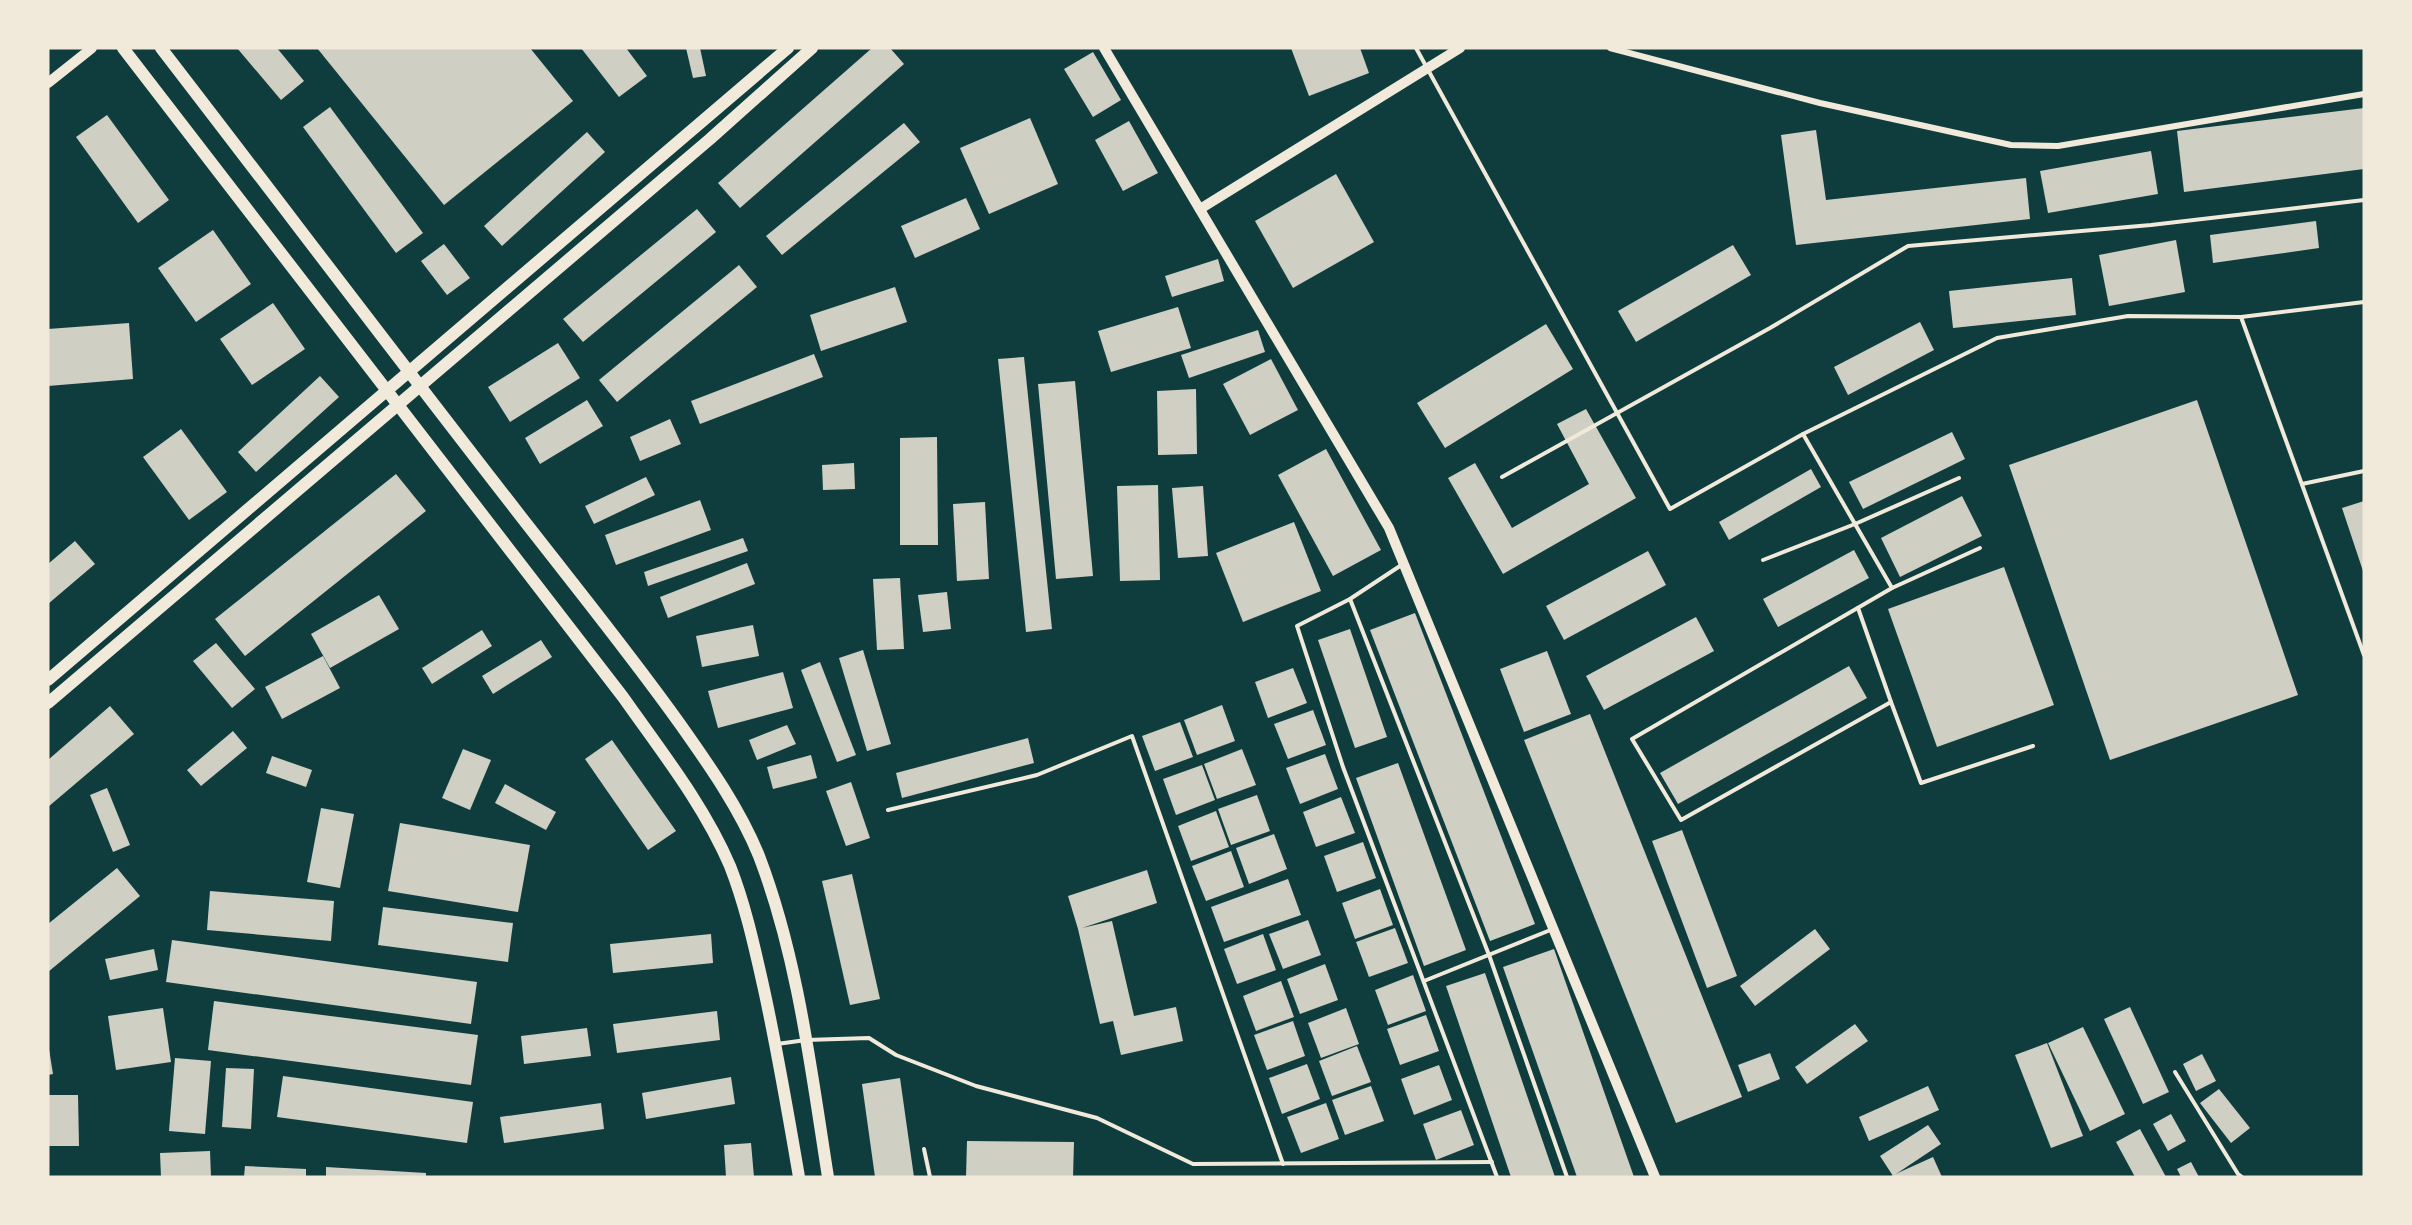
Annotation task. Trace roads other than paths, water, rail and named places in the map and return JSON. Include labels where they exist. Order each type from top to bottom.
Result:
[{"type":"main road","points":[[123,48],[623,697],[678,775],[730,867],[752,937],[776,1045],[799,1177]]},
{"type":"main road","points":[[161,48],[419,386],[648,679],[704,758],[733,807],[758,855],[782,929],[806,1040],[828,1177]]},
{"type":"main road","points":[[48,680],[788,48]]},
{"type":"main road","points":[[48,703],[700,147],[812,48]]},
{"type":"street","points":[[48,83],[92,48]]},
{"type":"street","points":[[1104,48],[1389,528],[1655,1177]]},
{"type":"street","points":[[1200,209],[1460,48]]},
{"type":"street","points":[[1610,48],[1820,103],[2011,145],[2058,146],[2364,94]]},
{"type":"lane","points":[[1416,48],[1670,509],[1803,434],[1997,338],[2128,316],[2241,317],[2364,302]]},
{"type":"lane","points":[[1502,477],[1770,328],[1908,246],[2151,225],[2364,200]]},
{"type":"lane","points":[[2241,317],[2364,656]]},
{"type":"lane","points":[[1803,434],[1892,588]]},
{"type":"lane","points":[[2302,484],[2364,471]]},
{"type":"lane","points":[[1763,560],[1855,524],[1959,478]]},
{"type":"lane","points":[[1891,702],[1681,820],[1632,739],[1892,588],[1980,548]]},
{"type":"lane","points":[[1403,564],[1350,599],[1297,626],[1343,767],[1497,1177]]},
{"type":"lane","points":[[1350,599],[1489,955],[1567,1177]]},
{"type":"lane","points":[[1858,608],[1920,783],[2033,746]]},
{"type":"lane","points":[[888,810],[1037,775],[1132,736],[1283,1164]]},
{"type":"lane","points":[[1424,981],[1553,929]]},
{"type":"lane","points":[[776,1045],[806,1040],[869,1038],[896,1055],[976,1086],[1097,1118],[1193,1164],[1492,1162]]},
{"type":"lane","points":[[2175,1072],[2242,1177]]},
{"type":"lane","points":[[924,1149],[930,1177]]}]
